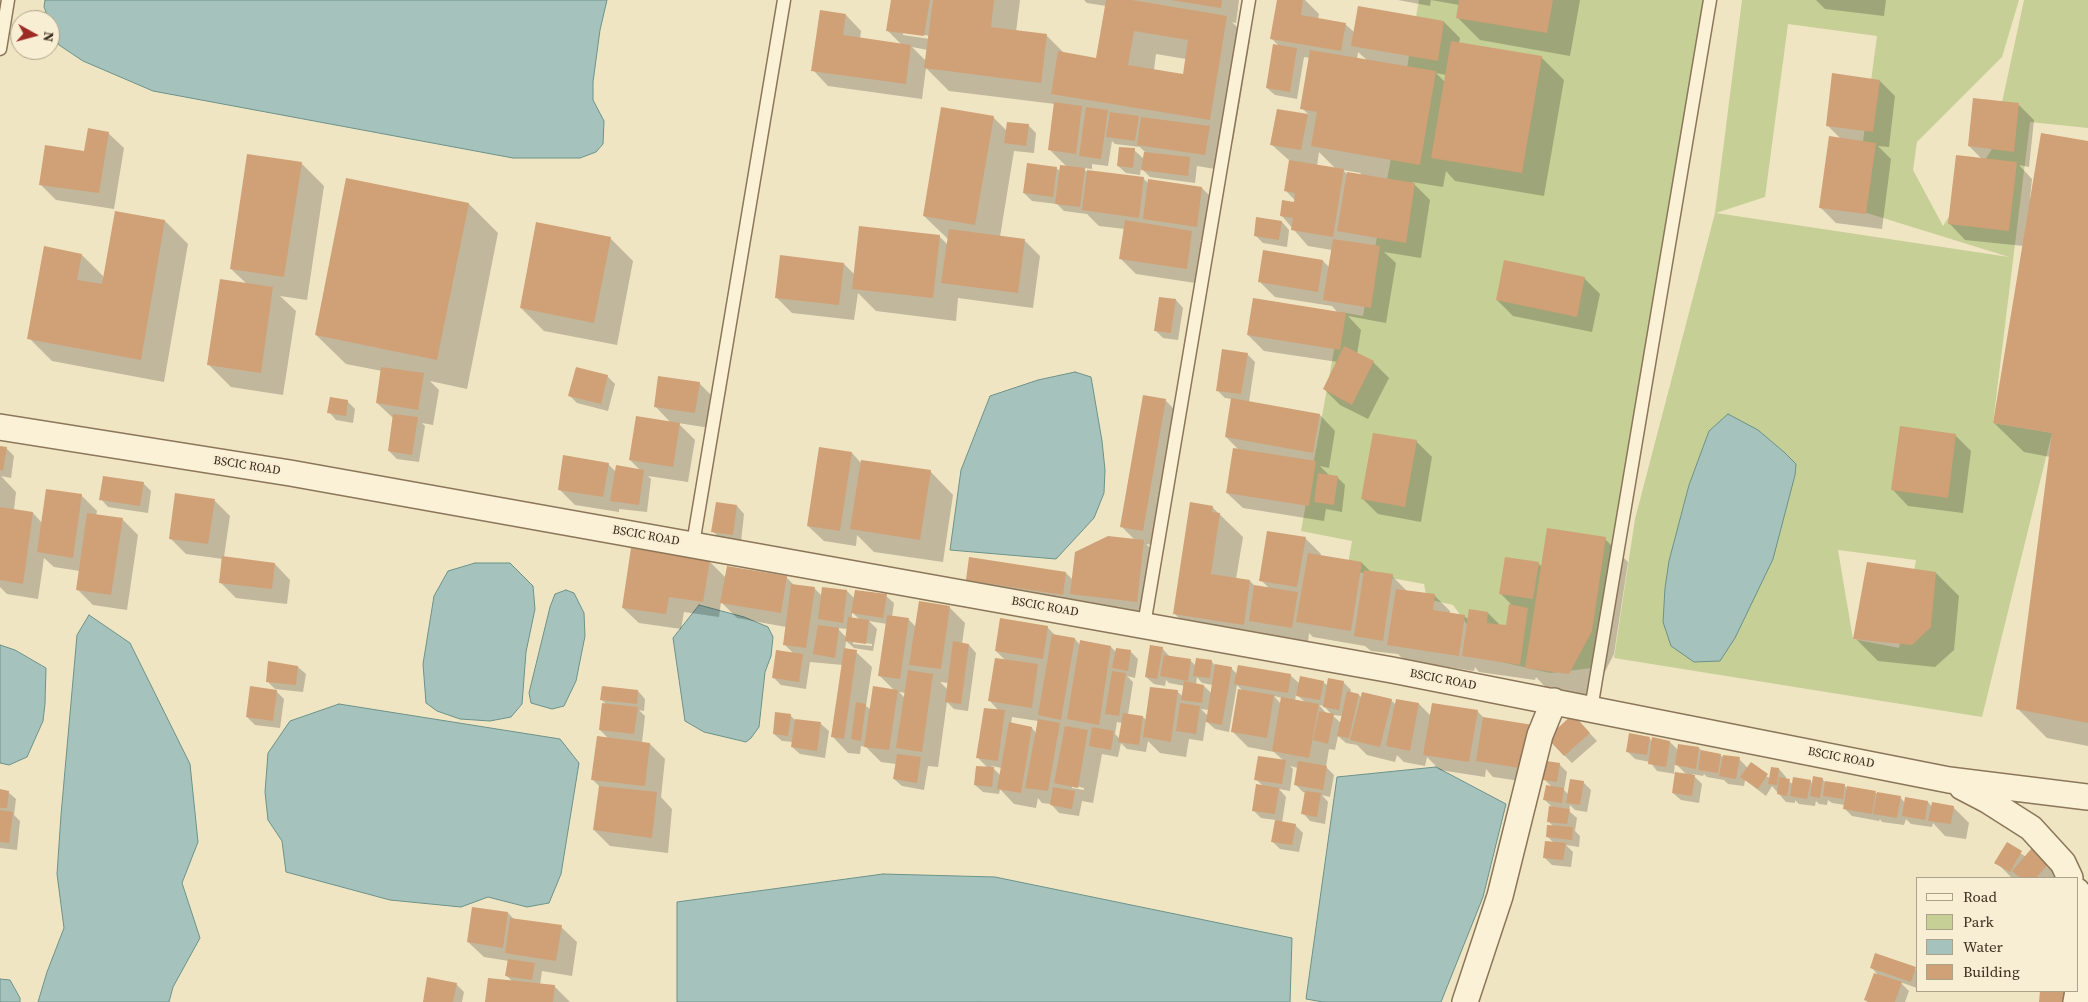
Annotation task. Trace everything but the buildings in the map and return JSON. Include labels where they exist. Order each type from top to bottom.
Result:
[{"type":"street","name":"BSCIC ROAD","points":[[0,427],[290,473],[1144,625],[1554,701],[1949,780],[2088,797]]},
{"type":"street","points":[[1465,1002],[1500,896],[1540,735],[1554,701]]},
{"type":"street","points":[[1949,780],[1988,800],[2031,828],[2062,863],[2069,877]]},
{"type":"street","points":[[2078,894],[2088,922]]},
{"type":"street","points":[[2078,991],[2088,935]]},
{"type":"lane","points":[[0,48],[8,0]]},
{"type":"lane","points":[[693,544],[784,0]]},
{"type":"lane","points":[[1144,625],[1249,0]]},
{"type":"lane","points":[[1592,709],[1710,0]]},
{"type":"green space","points":[[1419,0],[1710,0],[1592,668],[1550,673],[1493,660],[1453,605],[1427,599],[1424,584],[1347,570],[1352,541],[1301,531],[1341,312],[1363,316]]},
{"type":"green space","points":[[1742,0],[2019,0],[2002,57],[1917,142],[1913,170],[1943,226],[1992,149],[2024,0],[2088,0],[2088,128],[2030,122],[1993,423],[2052,433],[1982,717],[1614,658],[1635,519],[1715,213]],"holes":[[[1788,24],[1877,36],[1854,209],[2009,257],[1716,213],[1765,197]],[[1838,550],[1916,560],[1899,648],[1853,639]]]},
{"type":"water","points":[[45,0],[607,0],[600,30],[593,82],[593,100],[604,121],[603,144],[596,152],[580,158],[513,158],[153,91],[83,61],[60,46],[60,10],[45,10]]},
{"type":"water","points":[[1075,372],[1091,377],[1102,441],[1105,470],[1104,493],[1094,518],[1056,559],[950,550],[961,470],[990,396],[1038,380]]},
{"type":"water","points":[[1728,414],[1758,430],[1784,452],[1796,464],[1795,475],[1773,559],[1735,638],[1720,661],[1694,662],[1671,646],[1663,622],[1665,588],[1669,561],[1689,485],[1709,431]]},
{"type":"water","points":[[475,563],[510,563],[533,586],[535,609],[526,652],[522,704],[511,717],[490,721],[460,719],[437,711],[426,703],[423,664],[434,596],[448,571]]},
{"type":"water","points":[[566,590],[574,593],[584,613],[585,636],[576,681],[564,706],[552,709],[531,703],[529,693],[550,607],[555,594]]},
{"type":"water","points":[[699,605],[744,617],[768,627],[773,637],[771,656],[765,672],[759,727],[746,742],[704,732],[685,721],[673,638]]},
{"type":"water","points":[[89,615],[130,643],[190,764],[198,842],[182,883],[200,938],[173,987],[169,1002],[38,1002],[64,928],[57,874],[61,815],[77,635]]},
{"type":"water","points":[[0,645],[15,650],[46,668],[43,721],[27,757],[9,765],[0,763]]},
{"type":"water","points":[[339,704],[560,739],[579,763],[561,874],[549,903],[527,907],[488,897],[461,907],[390,900],[286,872],[282,841],[268,820],[265,792],[268,753],[290,721]]},
{"type":"water","points":[[1436,767],[1506,804],[1483,897],[1441,1002],[1323,1002],[1306,999],[1337,777]]},
{"type":"water","points":[[883,874],[995,877],[1292,938],[1290,1002],[677,1002],[677,902]]},
{"type":"water","points":[[0,979],[10,980],[20,998],[20,1002],[0,1002]]}]
